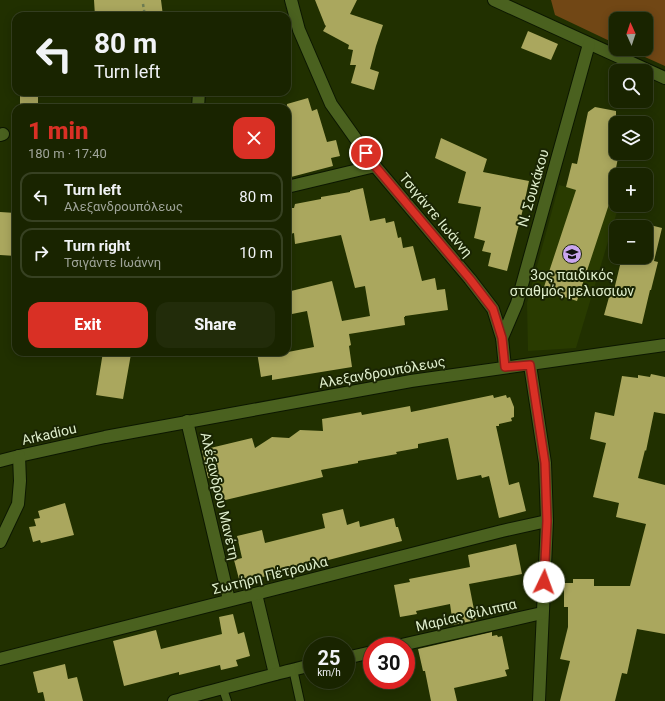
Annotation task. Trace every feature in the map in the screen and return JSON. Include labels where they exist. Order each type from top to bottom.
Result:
[{"type":"street","name":"Τσιγάντε Ιωάννη","points":[[291,0],[293,32],[331,104],[375,166],[470,279],[493,309],[502,338],[505,367]]},
{"type":"street","points":[[494,0],[665,78]]},
{"type":"street","name":"Ν. Σουκάκου","points":[[502,338],[517,303],[589,44]]},
{"type":"street","points":[[291,186],[375,166]]},
{"type":"street","name":"Αλεξανδρουπόλεως","points":[[105,437],[411,381],[665,345]]},
{"type":"street","points":[[530,365],[545,463],[547,521],[539,701]]},
{"type":"street","name":"Αλέξανδρου Μανέτη","points":[[187,421],[229,600]]},
{"type":"street","name":"Arkadiou","points":[[0,461],[105,437]]},
{"type":"street","points":[[0,542],[18,504],[20,481],[19,456]]},
{"type":"street","name":"Σωτήρη Πέτρουλα","points":[[0,659],[502,530],[547,521]]},
{"type":"street","points":[[256,594],[275,674]]},
{"type":"street","name":"Μαρίας Φίλιππα","points":[[415,642],[542,613]]},
{"type":"street","points":[[174,701],[303,667]]},
{"type":"lane","points":[[293,669],[300,701]]},
{"type":"lane","points":[[223,689],[226,701]]},
{"type":"path","points":[[143,4],[144,12]]},
{"type":"shaded area","points":[[551,0],[665,0],[665,66],[643,56],[653,56],[653,12],[609,12],[609,41],[555,15]]},
{"type":"shaded area","name":"3ος παιδικός σταθμός μελισσιων","points":[[559,185],[609,197],[609,212],[617,212],[614,220],[609,220],[609,238],[576,348],[528,351],[527,303]]},
{"type":"building","points":[[94,0],[161,0],[162,12],[95,12]]},
{"type":"building","points":[[315,0],[357,0],[350,14],[383,25],[370,69],[379,72],[374,90],[351,83],[356,65],[350,65],[353,50],[348,49],[349,45],[323,31],[326,26]]},
{"type":"building","points":[[528,31],[558,44],[551,60],[521,48]]},
{"type":"building","points":[[20,96],[38,96],[38,104],[20,104]]},
{"type":"building","points":[[308,98],[312,111],[317,109],[327,142],[336,140],[340,156],[331,158],[333,166],[291,177],[291,104],[287,104]]},
{"type":"building","points":[[595,107],[616,111],[616,116],[609,116],[609,160],[618,160],[616,168],[609,168],[609,204],[577,301],[543,290],[576,190],[566,187],[572,163],[577,164],[588,112]]},
{"type":"building","points":[[441,138],[487,159],[483,172],[529,181],[507,271],[488,266],[491,253],[482,251],[485,241],[474,238],[481,207],[458,203],[466,172],[435,158]]},
{"type":"building","points":[[363,188],[370,221],[385,218],[386,223],[394,221],[398,238],[401,237],[403,248],[413,246],[422,281],[435,278],[437,290],[445,289],[448,310],[405,316],[405,325],[349,334],[352,367],[272,380],[272,375],[261,377],[258,356],[291,356],[291,351],[314,347],[307,311],[291,314],[291,291],[332,281],[342,321],[370,316],[365,286],[355,288],[341,235],[295,244],[294,233],[291,234],[291,211],[295,204]]},
{"type":"building","points":[[0,212],[12,213],[12,256],[0,255]]},
{"type":"building","points":[[653,226],[662,228],[654,261],[658,262],[642,324],[604,315],[611,290],[614,290],[620,264],[653,264]]},
{"type":"building","points":[[102,356],[131,356],[123,399],[96,395]]},
{"type":"building","points":[[651,374],[665,377],[665,414],[654,412],[646,451],[645,450],[638,478],[665,485],[665,634],[637,629],[627,674],[622,673],[615,701],[560,701],[570,661],[560,659],[568,627],[568,607],[564,607],[564,583],[573,583],[573,579],[594,579],[594,586],[630,586],[646,524],[616,517],[619,503],[593,497],[606,443],[590,439],[595,412],[614,416],[622,376],[638,378],[638,375],[650,377]]},
{"type":"building","points":[[493,395],[494,398],[506,395],[507,398],[510,397],[514,407],[514,417],[511,418],[512,421],[496,426],[509,485],[519,482],[526,511],[499,518],[489,476],[482,478],[481,475],[457,480],[448,438],[418,444],[418,448],[396,452],[397,454],[321,470],[323,477],[217,502],[211,477],[208,478],[202,450],[252,438],[255,448],[272,437],[289,438],[300,430],[323,431],[322,419],[361,412],[362,415],[410,406],[411,412]]},
{"type":"building","points":[[65,503],[74,535],[41,543],[40,540],[33,542],[29,527],[36,526],[34,519],[40,518],[38,511]]},
{"type":"building","points":[[343,509],[347,525],[359,521],[360,527],[394,518],[402,541],[309,565],[310,568],[287,574],[286,571],[240,583],[234,560],[242,558],[237,536],[262,530],[265,543],[325,528],[322,514]]},
{"type":"building","points":[[516,544],[522,574],[469,584],[476,620],[453,625],[450,604],[416,611],[417,614],[400,617],[394,585],[410,582],[409,579],[470,567],[468,555]]},
{"type":"building","points":[[233,614],[238,634],[244,632],[250,656],[236,660],[238,666],[221,670],[220,665],[179,675],[179,672],[124,686],[113,641],[156,630],[161,649],[222,634],[219,617]]},
{"type":"building","points":[[492,632],[492,636],[502,636],[509,669],[505,670],[507,676],[454,688],[457,701],[431,701],[425,671],[423,671],[418,649]]},
{"type":"building","points":[[65,664],[68,679],[77,677],[83,701],[45,701],[43,692],[38,693],[33,672]]},
{"type":"place","name":"3ος παιδικός σταθμός μελισσιων","points":[[572,254]]},
{"type":"route","points":[[366,153],[375,166],[470,279],[493,309],[502,338],[505,367],[530,365],[545,463],[547,521],[544,582]]}]
